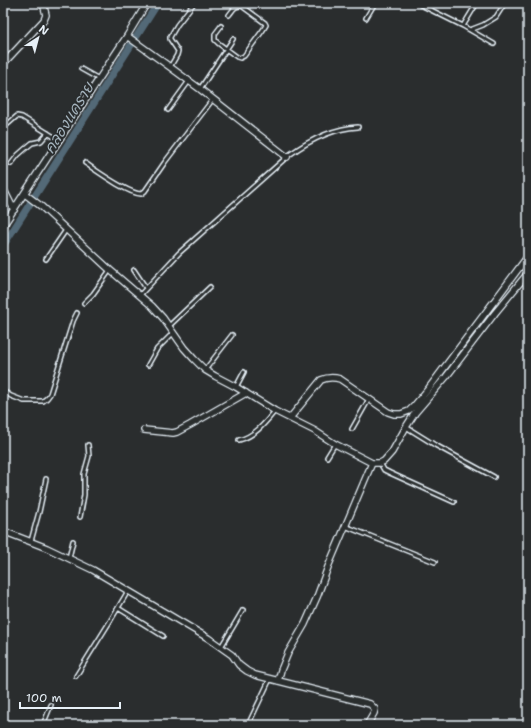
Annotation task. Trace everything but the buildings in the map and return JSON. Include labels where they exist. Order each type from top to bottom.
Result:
[{"type":"street","points":[[3,64],[44,20],[46,15],[43,3]]},
{"type":"street","points":[[3,226],[99,79],[129,38],[147,3]]},
{"type":"street","points":[[129,38],[200,89],[287,157]]},
{"type":"street","points":[[3,188],[14,210]]},
{"type":"street","points":[[25,194],[42,207],[110,270],[140,295],[163,318],[184,348],[205,370],[275,411],[372,463],[380,463],[384,461],[392,452],[415,413],[446,377],[495,312],[528,273]]},
{"type":"street","points":[[290,418],[321,380],[326,377],[334,377],[340,380],[388,412],[401,414],[408,411],[429,388],[528,256]]},
{"type":"street","points":[[144,430],[173,433],[177,432],[246,393]]},
{"type":"street","points":[[278,681],[286,657],[305,624],[372,463]]},
{"type":"street","points":[[3,531],[93,570],[221,647],[232,655],[239,665],[255,675],[370,704],[375,709],[367,725]]},
{"type":"lane","points":[[170,67],[178,51],[170,37],[177,25],[194,3]]},
{"type":"lane","points":[[366,18],[375,3]]},
{"type":"lane","points":[[417,3],[463,26],[494,44]]},
{"type":"lane","points":[[463,26],[477,3]]},
{"type":"lane","points":[[470,30],[483,25],[496,17],[504,3]]},
{"type":"lane","points":[[221,26],[215,34],[215,40],[240,58],[244,56],[266,25],[242,6],[236,7],[229,15]]},
{"type":"lane","points":[[200,89],[232,39]]},
{"type":"lane","points":[[81,69],[99,79]]},
{"type":"lane","points":[[168,110],[189,81]]},
{"type":"lane","points":[[85,163],[123,187],[136,194],[141,194],[145,191],[213,99]]},
{"type":"lane","points":[[8,124],[17,116],[22,117],[59,140]]},
{"type":"lane","points":[[140,295],[179,253],[302,145],[332,131],[358,127]]},
{"type":"lane","points":[[11,164],[26,148],[32,143],[41,141],[48,133]]},
{"type":"lane","points":[[46,259],[66,230]]},
{"type":"lane","points":[[84,303],[110,270]]},
{"type":"lane","points":[[134,270],[146,288]]},
{"type":"lane","points":[[169,326],[210,288]]},
{"type":"lane","points":[[3,391],[24,401],[43,401],[47,398],[50,394],[73,321],[77,313]]},
{"type":"lane","points":[[148,365],[160,345],[173,332]]},
{"type":"lane","points":[[205,370],[232,335]]},
{"type":"lane","points":[[236,387],[244,372]]},
{"type":"lane","points":[[352,429],[369,399]]},
{"type":"lane","points":[[240,440],[255,432],[275,411]]},
{"type":"lane","points":[[406,427],[435,445],[494,477]]},
{"type":"lane","points":[[327,457],[335,444]]},
{"type":"lane","points":[[80,517],[84,495],[84,474],[89,456],[88,445]]},
{"type":"lane","points":[[380,463],[384,470],[454,502]]},
{"type":"lane","points":[[31,542],[46,479]]},
{"type":"lane","points":[[345,526],[435,562]]},
{"type":"lane","points":[[68,558],[73,541]]},
{"type":"lane","points":[[76,676],[128,591]]},
{"type":"lane","points":[[118,608],[163,636]]},
{"type":"lane","points":[[221,647],[243,610]]},
{"type":"lane","points":[[248,725],[270,679]]},
{"type":"lane","points":[[43,725],[51,705]]},
{"type":"waterway","name":"คลองเเคราย","points":[[3,246],[158,3]]}]
